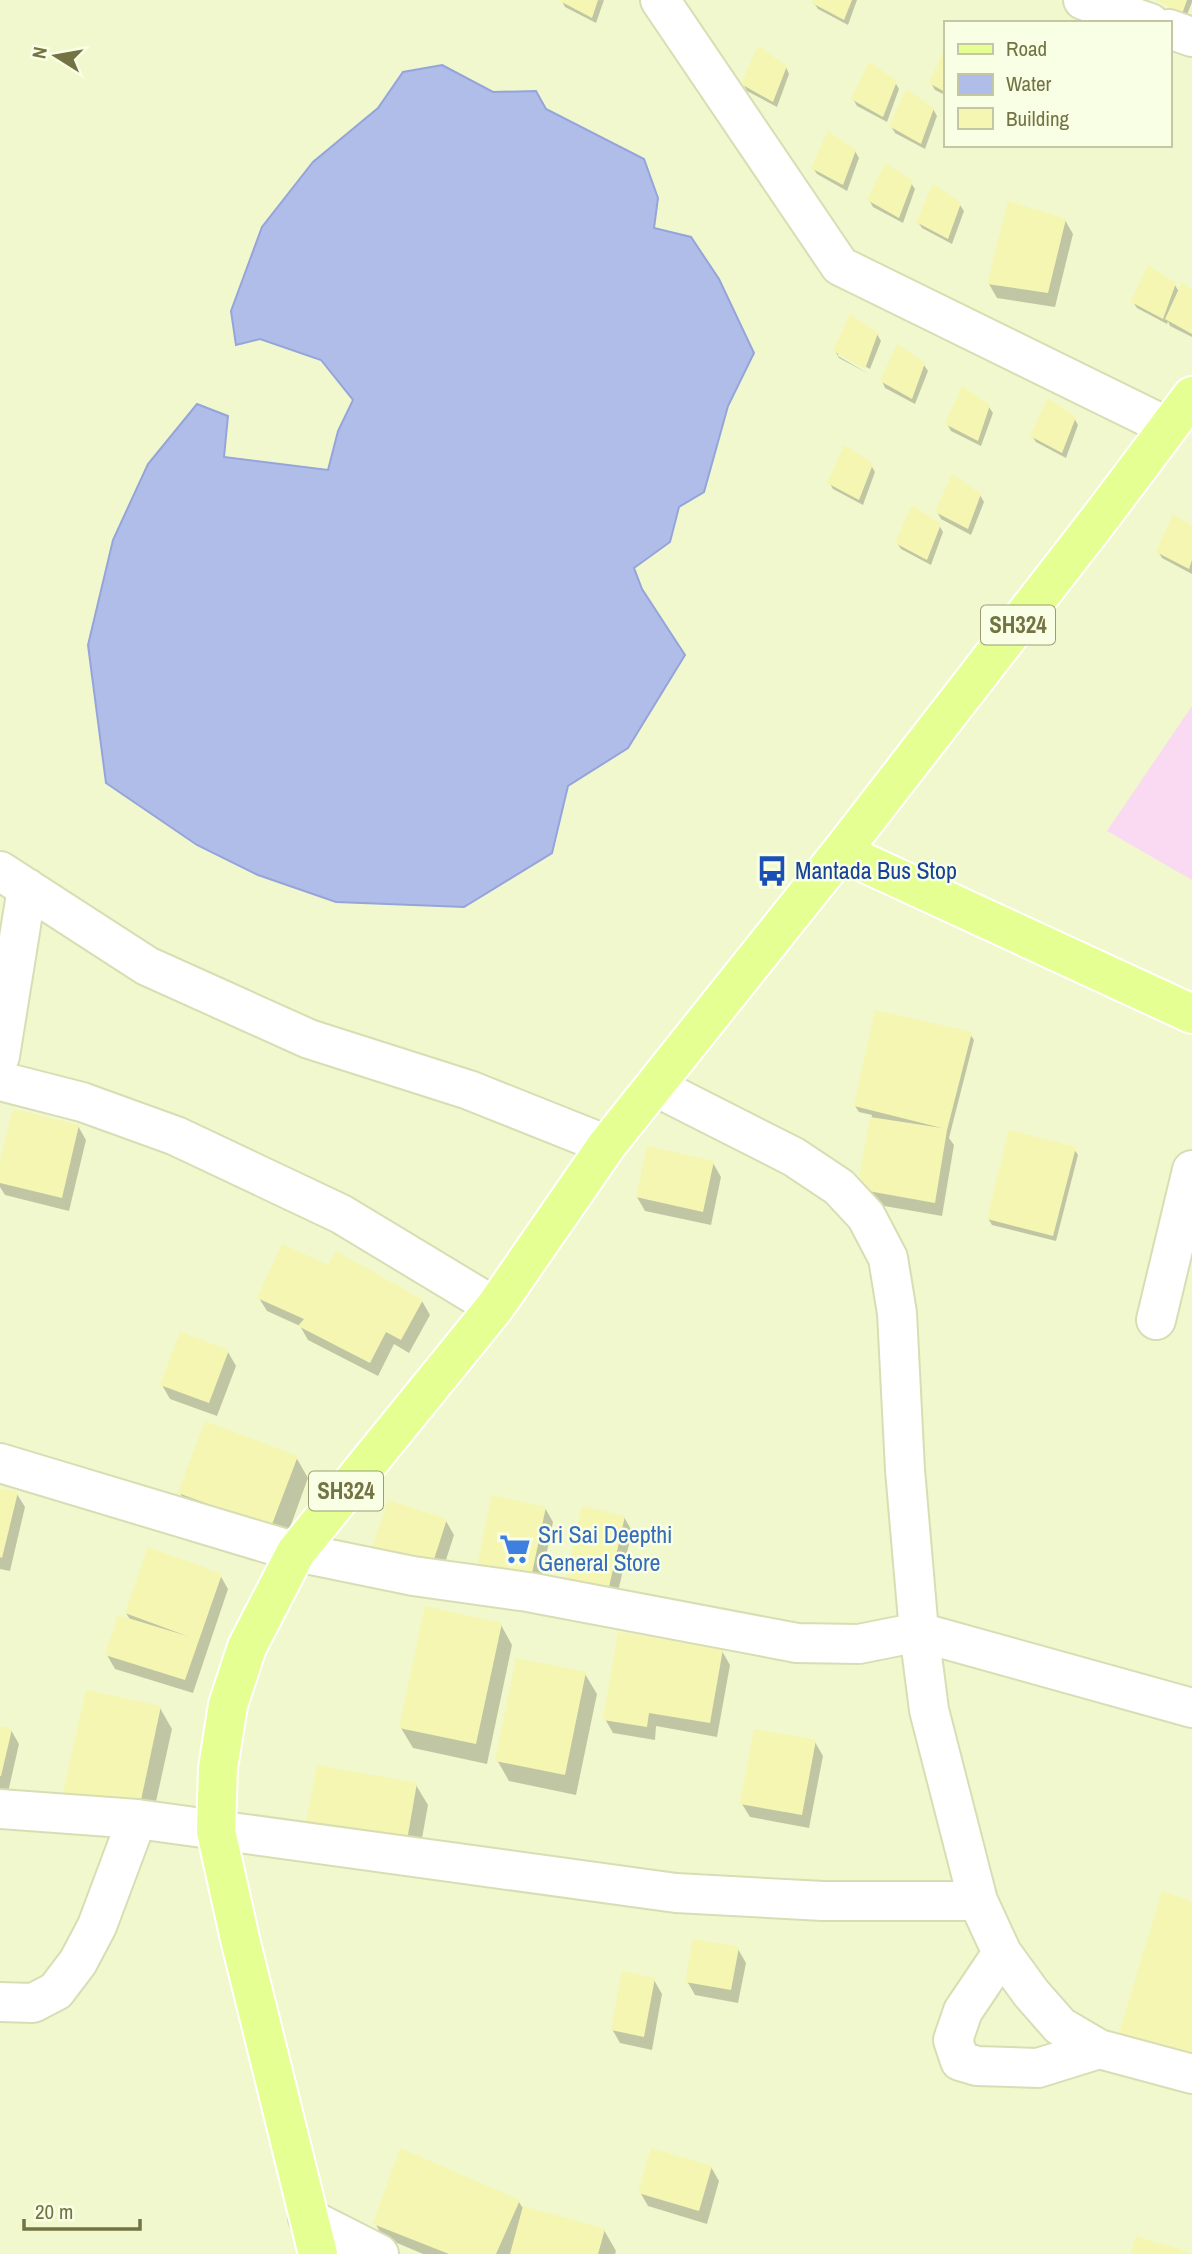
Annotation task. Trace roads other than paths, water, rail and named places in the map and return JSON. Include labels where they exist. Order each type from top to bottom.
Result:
[{"type":"main road","name":"SH324","points":[[318,2254],[216,1831],[218,1768],[228,1705],[247,1647],[296,1552],[495,1307],[607,1145],[841,852],[1192,396]]},
{"type":"main road","points":[[841,852],[1192,1014]]},
{"type":"street","points":[[660,0],[840,266],[1168,427]]},
{"type":"street","points":[[1083,0],[1144,21]]},
{"type":"street","points":[[1171,30],[1192,37]]},
{"type":"street","points":[[0,1056],[13,879],[147,966],[309,1040],[469,1090],[607,1145]]},
{"type":"street","points":[[0,1081],[82,1102],[176,1136],[209,1151],[341,1214],[495,1307]]},
{"type":"street","points":[[654,1086],[794,1157],[839,1187],[866,1216],[888,1258],[897,1313],[905,1470],[919,1632],[929,1710],[978,1901],[1002,1953],[1031,1993],[1060,2026],[1099,2049],[1192,2074]]},
{"type":"street","points":[[1156,1320],[1192,1170]]},
{"type":"street","points":[[0,1463],[296,1552],[413,1576],[528,1592],[797,1643],[859,1644],[919,1632],[1192,1708]]},
{"type":"street","points":[[0,1809],[137,1819],[676,1893],[823,1901],[978,1901]]},
{"type":"street","points":[[0,2002],[33,2003],[56,1991],[71,1971],[97,1926],[137,1819]]},
{"type":"street","points":[[1002,1953],[964,2011],[953,2040],[960,2061],[977,2066],[1038,2068],[1099,2049]]},
{"type":"street","points":[[308,2218],[379,2254]]},
{"type":"water","points":[[442,65],[493,92],[536,91],[546,109],[644,159],[658,198],[654,228],[691,237],[719,279],[754,353],[728,406],[704,492],[679,507],[670,542],[634,568],[642,589],[685,655],[628,748],[568,786],[552,853],[464,907],[336,902],[258,875],[197,845],[106,783],[88,645],[113,540],[148,464],[197,404],[228,416],[224,457],[328,470],[338,431],[353,400],[321,360],[260,339],[236,345],[231,311],[262,227],[313,162],[378,108],[403,72]]},
{"type":"place","name":"Mantada Bus Stop","points":[[772,871]]},
{"type":"place","name":"Sri Sai Deepthi General Store","points":[[515,1549]]}]
